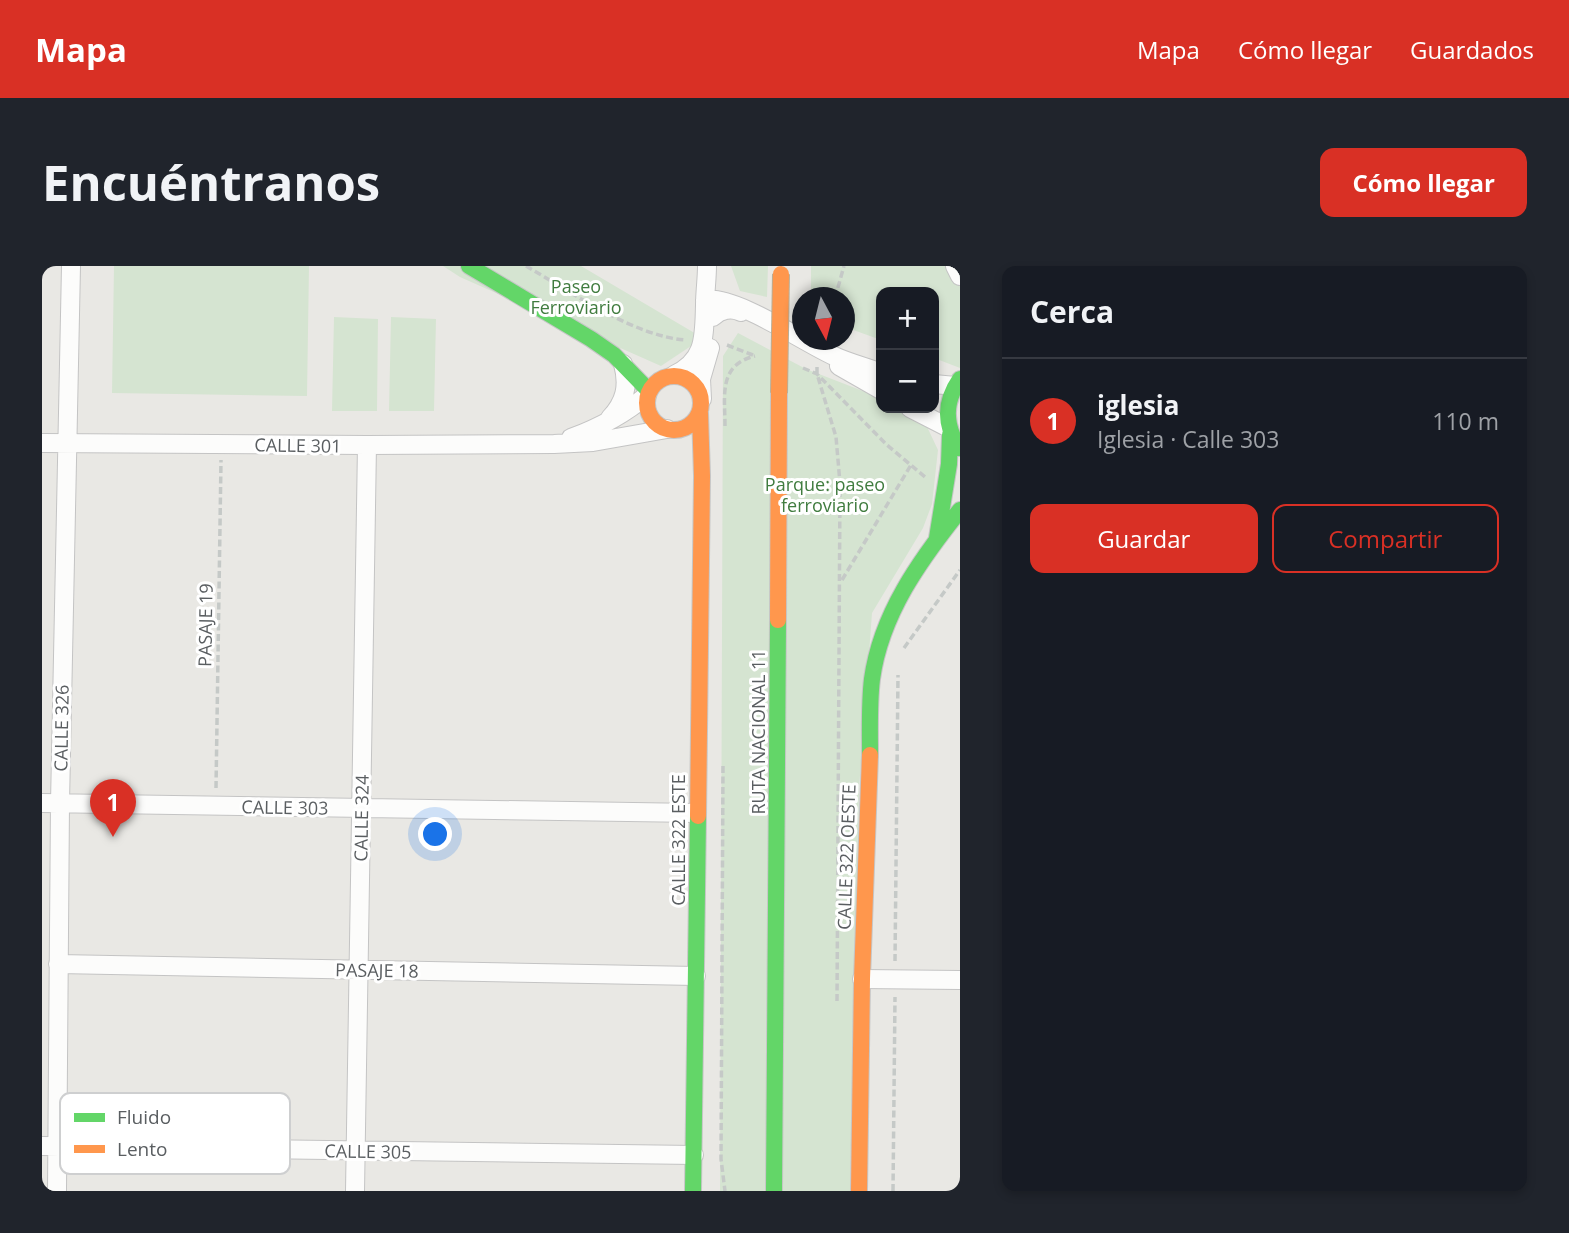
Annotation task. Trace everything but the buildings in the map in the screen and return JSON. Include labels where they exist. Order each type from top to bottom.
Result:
[{"type":"main road","points":[[469,266],[619,360],[670,376],[690,379],[699,392],[701,406],[690,425],[671,430],[652,420],[648,412],[648,393],[653,384],[670,376]]},
{"type":"main road","name":"RUTA NACIONAL 11","points":[[774,1191],[781,270]]},
{"type":"main road","points":[[619,360],[648,393]]},
{"type":"main road","name":"CALLE 322 OESTE","points":[[937,539],[953,437],[946,413],[948,399],[957,383]]},
{"type":"main road","name":"CALLE 322 ESTE","points":[[693,1191],[701,406]]},
{"type":"main road","name":"CALLE 322 ESTE","points":[[671,430],[687,445],[702,488]]},
{"type":"main road","name":"CALLE 322 OESTE","points":[[859,1191],[862,979],[872,680],[890,617],[900,597],[937,539],[960,510]]},
{"type":"street","name":"CALLE 326","points":[[57,1191],[49,1146],[58,964],[51,803],[67,443],[71,266]]},
{"type":"street","points":[[955,266],[960,276]]},
{"type":"street","points":[[670,376],[685,370],[707,342],[707,287]]},
{"type":"street","points":[[701,406],[701,379],[713,317],[707,287]]},
{"type":"street","points":[[707,287],[737,306],[837,358],[876,371]]},
{"type":"street","points":[[713,317],[725,310],[736,310],[876,387]]},
{"type":"street","points":[[605,424],[618,409],[625,393],[627,378],[619,360]]},
{"type":"street","points":[[939,384],[957,383]]},
{"type":"street","name":"CALLE 301","points":[[554,444],[605,424],[634,407],[648,393]]},
{"type":"street","points":[[917,413],[953,437]]},
{"type":"street","name":"CALLE 301","points":[[42,443],[554,444],[593,442],[671,430]]},
{"type":"street","name":"CALLE 324","points":[[355,1191],[367,445]]},
{"type":"street","name":"CALLE 303","points":[[51,803],[696,813]]},
{"type":"street","name":"PASAJE 18","points":[[58,964],[696,976]]},
{"type":"street","points":[[862,979],[960,980]]},
{"type":"street","name":"CALLE 305","points":[[290,1150],[694,1155]]},
{"type":"path","points":[[526,266],[620,319],[673,339],[723,344],[754,355]]},
{"type":"path","points":[[838,287],[844,266]]},
{"type":"path","points":[[818,353],[817,374],[836,437],[840,483],[837,1013]]},
{"type":"path","name":"PASAJE 19","points":[[216,806],[222,444]]},
{"type":"path","points":[[841,582],[911,465]]},
{"type":"path","points":[[901,652],[960,570]]},
{"type":"path","points":[[893,1191],[898,667]]},
{"type":"green space","points":[[114,266],[309,266],[307,396],[112,393]]},
{"type":"green space","name":"Paseo Ferroviario","points":[[443,266],[581,266],[703,338],[661,366],[460,277]]},
{"type":"green space","points":[[731,266],[768,266],[767,297],[740,291]]},
{"type":"green space","points":[[811,266],[960,266],[960,368],[939,360],[939,287],[876,287],[876,338],[855,331],[855,287],[811,287]]},
{"type":"green space","points":[[334,317],[378,319],[377,411],[332,411]]},
{"type":"green space","points":[[391,317],[436,319],[434,411],[389,411]]},
{"type":"green space","name":"Parque: paseo ferroviario","points":[[738,333],[806,369],[876,396],[876,413],[921,414],[938,450],[932,504],[923,528],[872,613],[859,789],[850,1191],[720,1191],[723,356]]},
{"type":"traffic: fast","points":[[469,266],[591,339],[614,355],[649,391]]},
{"type":"traffic: fast","points":[[959,448],[951,430],[948,413],[951,396],[960,379]]},
{"type":"traffic: fast","points":[[937,538],[949,464],[950,435]]},
{"type":"traffic: fast","points":[[870,755],[872,679],[884,632],[917,568],[960,510]]},
{"type":"traffic: fast","points":[[774,1191],[778,620]]},
{"type":"traffic: fast","points":[[693,1191],[698,816]]},
{"type":"traffic: slow","points":[[779,393],[781,274]]},
{"type":"traffic: slow","points":[[679,376],[689,380],[697,388],[701,403],[697,418],[689,426],[669,430],[659,426],[651,418],[647,398],[651,388],[659,380],[679,376]]},
{"type":"traffic: slow","points":[[778,620],[779,393]]},
{"type":"traffic: slow","points":[[698,816],[702,476],[700,413]]},
{"type":"traffic: slow","points":[[859,1191],[862,979],[870,755]]},
{"type":"place","name":"iglesia","points":[[113,837]]}]
